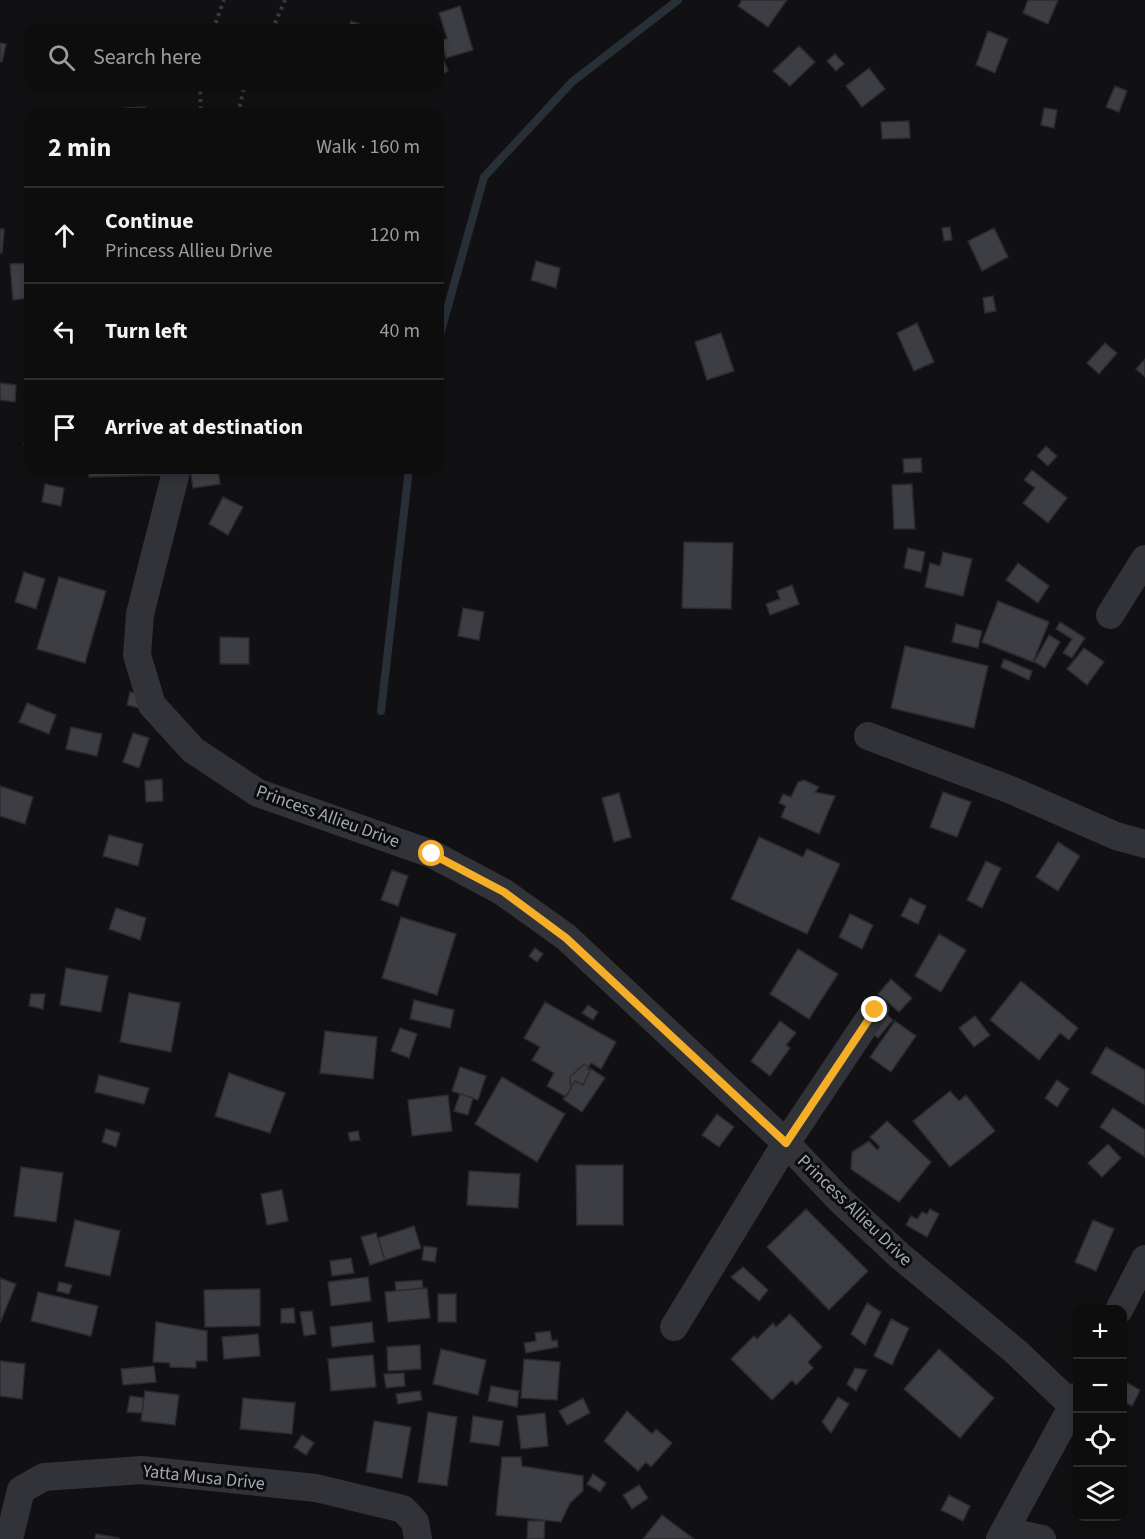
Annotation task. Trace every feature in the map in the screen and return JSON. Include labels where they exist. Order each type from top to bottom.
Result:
[{"type":"street","name":"Princess Allieu Drive","points":[[175,474],[140,614],[137,655],[152,705],[193,750],[258,792],[432,854],[504,892],[566,938],[786,1143],[839,1199],[883,1240],[1073,1399]]},
{"type":"street","points":[[1110,615],[1145,559]]},
{"type":"street","points":[[868,736],[1011,790],[1116,836],[1145,844]]},
{"type":"street","points":[[674,1327],[786,1143],[875,1010]]},
{"type":"street","points":[[1122,1305],[1145,1259]]},
{"type":"street","points":[[1042,1539],[1003,1535],[1073,1405]]},
{"type":"street","name":"Yatta Musa Drive","points":[[9,1539],[21,1490],[44,1477],[142,1470],[316,1488],[403,1509],[415,1522],[418,1539]]},
{"type":"path","points":[[215,24],[224,0]]},
{"type":"path","points":[[275,24],[285,0]]},
{"type":"path","points":[[200,90],[201,108]]},
{"type":"path","points":[[239,108],[244,90]]},
{"type":"building","points":[[742,0],[787,0],[768,27],[738,6]]},
{"type":"building","points":[[1028,0],[1058,0],[1048,24],[1023,13]]},
{"type":"building","points":[[460,6],[473,50],[446,58],[444,40],[447,38],[439,13]]},
{"type":"building","points":[[988,31],[1008,39],[995,73],[976,65]]},
{"type":"building","points":[[0,43],[6,44],[2,62],[0,61]]},
{"type":"building","points":[[799,46],[815,62],[790,86],[773,71]]},
{"type":"building","points":[[835,54],[844,64],[836,71],[827,61]]},
{"type":"building","points":[[444,61],[448,71],[444,73]]},
{"type":"building","points":[[869,68],[885,89],[862,107],[846,86]]},
{"type":"building","points":[[1115,86],[1127,91],[1119,112],[1106,107]]},
{"type":"building","points":[[1044,108],[1057,110],[1054,128],[1041,125]]},
{"type":"building","points":[[909,121],[910,138],[882,139],[881,122]]},
{"type":"building","points":[[950,227],[952,240],[944,241],[942,228]]},
{"type":"building","points":[[994,228],[1008,257],[982,271],[968,241]]},
{"type":"building","points":[[0,229],[4,229],[2,253],[0,253]]},
{"type":"building","points":[[536,261],[560,268],[556,288],[531,280]]},
{"type":"building","points":[[24,263],[24,299],[13,300],[10,264]]},
{"type":"building","points":[[993,296],[996,311],[985,313],[983,298]]},
{"type":"building","points":[[917,323],[934,362],[914,371],[897,333]]},
{"type":"building","points":[[721,333],[734,371],[707,380],[695,342]]},
{"type":"building","points":[[1105,343],[1117,353],[1099,374],[1087,363]]},
{"type":"building","points":[[1145,359],[1145,377],[1136,369]]},
{"type":"building","points":[[0,383],[16,385],[15,402],[0,400]]},
{"type":"building","points":[[1046,446],[1057,456],[1048,466],[1037,456]]},
{"type":"building","points":[[921,458],[922,472],[904,473],[903,459]]},
{"type":"building","points":[[1032,470],[1067,498],[1048,523],[1023,503],[1035,488],[1024,480]]},
{"type":"building","points":[[89,474],[165,475],[89,477]]},
{"type":"building","points":[[191,474],[219,474],[220,484],[193,488]]},
{"type":"building","points":[[45,484],[64,488],[61,506],[42,502]]},
{"type":"building","points":[[912,484],[915,529],[894,529],[892,485]]},
{"type":"building","points":[[223,497],[243,507],[228,535],[209,524]]},
{"type":"building","points":[[684,542],[733,543],[731,609],[682,608]]},
{"type":"building","points":[[908,548],[925,552],[921,572],[904,568]]},
{"type":"building","points":[[943,552],[972,559],[963,596],[925,587],[930,563],[940,566]]},
{"type":"building","points":[[1018,563],[1049,586],[1038,603],[1006,580]]},
{"type":"building","points":[[24,572],[45,579],[36,609],[15,602]]},
{"type":"building","points":[[59,577],[106,591],[85,663],[37,649]]},
{"type":"building","points":[[792,585],[799,604],[770,615],[766,604],[780,599],[777,591]]},
{"type":"building","points":[[998,601],[1049,622],[1033,662],[982,642]]},
{"type":"building","points":[[463,608],[484,612],[479,640],[458,636]]},
{"type":"building","points":[[1060,622],[1085,638],[1072,658],[1063,653],[1072,639],[1056,629]]},
{"type":"building","points":[[956,624],[982,631],[978,648],[952,642]]},
{"type":"building","points":[[1049,635],[1060,642],[1045,668],[1034,662]]},
{"type":"building","points":[[220,637],[249,638],[249,664],[220,664]]},
{"type":"building","points":[[905,646],[988,666],[974,728],[891,708]]},
{"type":"building","points":[[1084,648],[1104,662],[1087,685],[1067,669]]},
{"type":"building","points":[[1004,659],[1032,671],[1029,680],[1001,667]]},
{"type":"building","points":[[130,692],[146,696],[143,709],[127,705]]},
{"type":"building","points":[[27,703],[56,715],[49,734],[19,722]]},
{"type":"building","points":[[71,727],[102,734],[97,756],[66,749]]},
{"type":"building","points":[[133,733],[149,738],[139,768],[123,762]]},
{"type":"building","points":[[162,779],[163,801],[146,802],[145,781]]},
{"type":"building","points":[[804,780],[819,787],[815,792],[835,796],[819,834],[781,817],[786,806],[779,803],[783,794],[791,797],[798,782]]},
{"type":"building","points":[[0,786],[33,797],[25,824],[0,816]]},
{"type":"building","points":[[943,792],[971,802],[957,837],[930,827]]},
{"type":"building","points":[[619,793],[631,837],[614,842],[602,798]]},
{"type":"building","points":[[109,835],[143,844],[138,866],[103,856]]},
{"type":"building","points":[[759,837],[803,857],[807,849],[840,864],[807,934],[731,899]]},
{"type":"building","points":[[1058,842],[1080,856],[1058,891],[1036,877]]},
{"type":"building","points":[[986,861],[1001,868],[982,908],[967,900]]},
{"type":"building","points":[[392,870],[408,876],[398,906],[381,900]]},
{"type":"building","points":[[910,898],[926,906],[918,924],[901,916]]},
{"type":"building","points":[[116,908],[146,918],[140,940],[109,929]]},
{"type":"building","points":[[850,914],[873,925],[862,949],[839,937]]},
{"type":"building","points":[[401,917],[456,934],[437,995],[382,978]]},
{"type":"building","points":[[939,934],[966,950],[941,992],[915,976]]},
{"type":"building","points":[[535,948],[543,954],[537,962],[529,956]]},
{"type":"building","points":[[798,949],[838,974],[809,1019],[770,994]]},
{"type":"building","points":[[66,968],[108,976],[101,1012],[60,1005]]},
{"type":"building","points":[[891,979],[912,998],[899,1012],[878,994]]},
{"type":"building","points":[[1021,981],[1078,1028],[1069,1040],[1060,1033],[1039,1060],[990,1020]]},
{"type":"building","points":[[129,993],[180,1003],[171,1052],[120,1042]]},
{"type":"building","points":[[31,994],[45,994],[43,1009],[29,1006]]},
{"type":"building","points":[[414,1000],[454,1010],[450,1028],[410,1019]]},
{"type":"building","points":[[545,1002],[616,1042],[601,1069],[591,1063],[587,1069],[591,1069],[583,1085],[575,1081],[566,1097],[547,1086],[554,1073],[532,1060],[540,1047],[524,1038]]},
{"type":"building","points":[[588,1005],[598,1012],[593,1020],[582,1013]]},
{"type":"building","points":[[881,1010],[893,1020],[878,1038],[866,1028]]},
{"type":"building","points":[[975,1016],[990,1035],[974,1047],[959,1028]]},
{"type":"building","points":[[780,1021],[796,1033],[786,1045],[790,1048],[770,1076],[751,1061]]},
{"type":"building","points":[[895,1021],[916,1036],[891,1072],[870,1057]]},
{"type":"building","points":[[400,1028],[417,1034],[409,1058],[391,1051]]},
{"type":"building","points":[[325,1031],[377,1037],[373,1079],[320,1073]]},
{"type":"building","points":[[1106,1047],[1145,1070],[1145,1105],[1091,1073]]},
{"type":"building","points":[[584,1064],[605,1078],[582,1112],[563,1099],[571,1089],[570,1077]]},
{"type":"building","points":[[460,1067],[486,1076],[478,1100],[452,1091]]},
{"type":"building","points":[[229,1073],[285,1093],[270,1133],[215,1116]]},
{"type":"building","points":[[99,1075],[149,1088],[144,1104],[95,1092]]},
{"type":"building","points":[[502,1077],[565,1114],[537,1162],[475,1124]]},
{"type":"building","points":[[1057,1080],[1069,1089],[1057,1107],[1045,1098]]},
{"type":"building","points":[[950,1091],[959,1101],[966,1095],[995,1131],[950,1167],[913,1121]]},
{"type":"building","points":[[460,1094],[473,1098],[468,1115],[454,1111]]},
{"type":"building","points":[[448,1095],[452,1131],[412,1136],[408,1100]]},
{"type":"building","points":[[1113,1108],[1145,1130],[1145,1157],[1100,1127]]},
{"type":"building","points":[[717,1114],[734,1127],[719,1147],[702,1135]]},
{"type":"building","points":[[887,1121],[931,1162],[899,1202],[851,1169],[852,1152],[869,1141],[877,1150],[880,1147],[870,1137]]},
{"type":"building","points":[[106,1129],[120,1133],[116,1147],[102,1142]]},
{"type":"building","points":[[358,1131],[360,1140],[350,1141],[348,1133]]},
{"type":"building","points":[[1108,1144],[1121,1158],[1102,1177],[1088,1163]]},
{"type":"building","points":[[576,1165],[623,1165],[623,1225],[577,1225]]},
{"type":"building","points":[[21,1167],[63,1173],[56,1222],[14,1216]]},
{"type":"building","points":[[469,1171],[520,1174],[518,1208],[467,1205]]},
{"type":"building","points":[[282,1190],[288,1221],[267,1225],[261,1194]]},
{"type":"building","points":[[806,1209],[868,1271],[829,1310],[767,1247]]},
{"type":"building","points":[[930,1209],[939,1214],[927,1237],[906,1225],[911,1216],[917,1219],[922,1212],[927,1214]]},
{"type":"building","points":[[75,1220],[120,1231],[110,1276],[65,1266]]},
{"type":"building","points":[[1093,1220],[1114,1229],[1096,1271],[1075,1262]]},
{"type":"building","points":[[414,1226],[421,1248],[385,1260],[378,1238]]},
{"type":"building","points":[[376,1233],[385,1260],[370,1265],[361,1237]]},
{"type":"building","points":[[424,1246],[437,1248],[435,1262],[422,1260]]},
{"type":"building","points":[[351,1258],[354,1273],[332,1276],[330,1261]]},
{"type":"building","points":[[743,1267],[768,1290],[759,1301],[731,1277]]},
{"type":"building","points":[[368,1277],[371,1301],[331,1306],[328,1282]]},
{"type":"building","points":[[0,1278],[16,1284],[0,1323]]},
{"type":"building","points":[[422,1280],[423,1288],[396,1291],[395,1282]]},
{"type":"building","points":[[59,1282],[72,1285],[69,1294],[57,1291]]},
{"type":"building","points":[[427,1288],[430,1318],[388,1322],[385,1292]]},
{"type":"building","points":[[260,1289],[260,1326],[205,1327],[204,1290]]},
{"type":"building","points":[[38,1292],[98,1306],[91,1336],[31,1321]]},
{"type":"building","points":[[438,1294],[456,1294],[456,1322],[438,1322]]},
{"type":"building","points":[[867,1303],[881,1312],[865,1345],[851,1334]]},
{"type":"building","points":[[294,1308],[295,1323],[281,1323],[281,1309]]},
{"type":"building","points":[[312,1311],[316,1334],[304,1336],[300,1312]]},
{"type":"building","points":[[790,1314],[822,1347],[808,1362],[813,1368],[796,1385],[792,1380],[772,1400],[731,1359],[754,1336],[757,1339],[773,1323],[776,1327]]},
{"type":"building","points":[[891,1319],[909,1328],[892,1365],[874,1356]]},
{"type":"building","points":[[156,1322],[207,1331],[207,1361],[196,1361],[196,1368],[170,1367],[170,1363],[153,1362]]},
{"type":"building","points":[[372,1322],[374,1342],[332,1347],[330,1327]]},
{"type":"building","points":[[550,1331],[552,1341],[557,1340],[558,1347],[526,1353],[524,1343],[536,1341],[535,1333]]},
{"type":"building","points":[[258,1334],[260,1356],[224,1359],[222,1337]]},
{"type":"building","points":[[420,1345],[421,1369],[388,1371],[387,1347]]},
{"type":"building","points":[[441,1349],[486,1360],[478,1395],[433,1384]]},
{"type":"building","points":[[939,1349],[994,1398],[960,1438],[904,1389]]},
{"type":"building","points":[[373,1355],[376,1387],[331,1391],[328,1359]]},
{"type":"building","points":[[524,1359],[560,1362],[557,1400],[521,1398]]},
{"type":"building","points":[[0,1361],[25,1364],[22,1399],[0,1396]]},
{"type":"building","points":[[154,1366],[156,1382],[123,1385],[121,1369]]},
{"type":"building","points":[[855,1368],[867,1370],[856,1391],[847,1384]]},
{"type":"building","points":[[404,1373],[405,1386],[386,1388],[384,1374]]},
{"type":"building","points":[[1127,1383],[1140,1390],[1132,1406],[1127,1404]]},
{"type":"building","points":[[491,1386],[519,1391],[517,1407],[488,1401]]},
{"type":"building","points":[[145,1391],[179,1395],[175,1425],[141,1421]]},
{"type":"building","points":[[420,1391],[422,1400],[398,1404],[396,1394]]},
{"type":"building","points":[[130,1396],[144,1398],[142,1413],[127,1412]]},
{"type":"building","points":[[838,1397],[849,1404],[831,1433],[822,1422]]},
{"type":"building","points":[[243,1398],[295,1403],[292,1434],[240,1429]]},
{"type":"building","points":[[583,1398],[590,1413],[567,1425],[559,1411]]},
{"type":"building","points":[[627,1411],[652,1434],[656,1429],[672,1443],[651,1467],[646,1462],[638,1471],[604,1441]]},
{"type":"building","points":[[428,1412],[457,1417],[447,1486],[418,1482]]},
{"type":"building","points":[[545,1413],[548,1446],[521,1449],[517,1416]]},
{"type":"building","points":[[473,1416],[503,1421],[499,1446],[470,1442]]},
{"type":"building","points":[[374,1421],[411,1427],[402,1478],[366,1472]]},
{"type":"building","points":[[302,1435],[314,1443],[306,1455],[294,1447]]},
{"type":"building","points":[[502,1457],[521,1457],[522,1466],[583,1476],[583,1491],[570,1503],[561,1522],[496,1515]]},
{"type":"building","points":[[593,1474],[606,1483],[600,1492],[587,1484]]},
{"type":"building","points":[[639,1485],[648,1498],[632,1509],[623,1495]]},
{"type":"building","points":[[949,1495],[970,1506],[963,1521],[941,1510]]},
{"type":"building","points":[[662,1515],[694,1539],[643,1539]]},
{"type":"building","points":[[528,1521],[545,1521],[544,1539],[527,1539]]},
{"type":"building","points":[[96,1534],[119,1538],[119,1539],[95,1539]]},
{"type":"waterway","points":[[444,320],[484,177],[572,82],[678,0]]},
{"type":"waterway","points":[[381,711],[408,474]]},
{"type":"route","points":[[432,854],[504,892],[566,938],[786,1143],[875,1010]]}]
